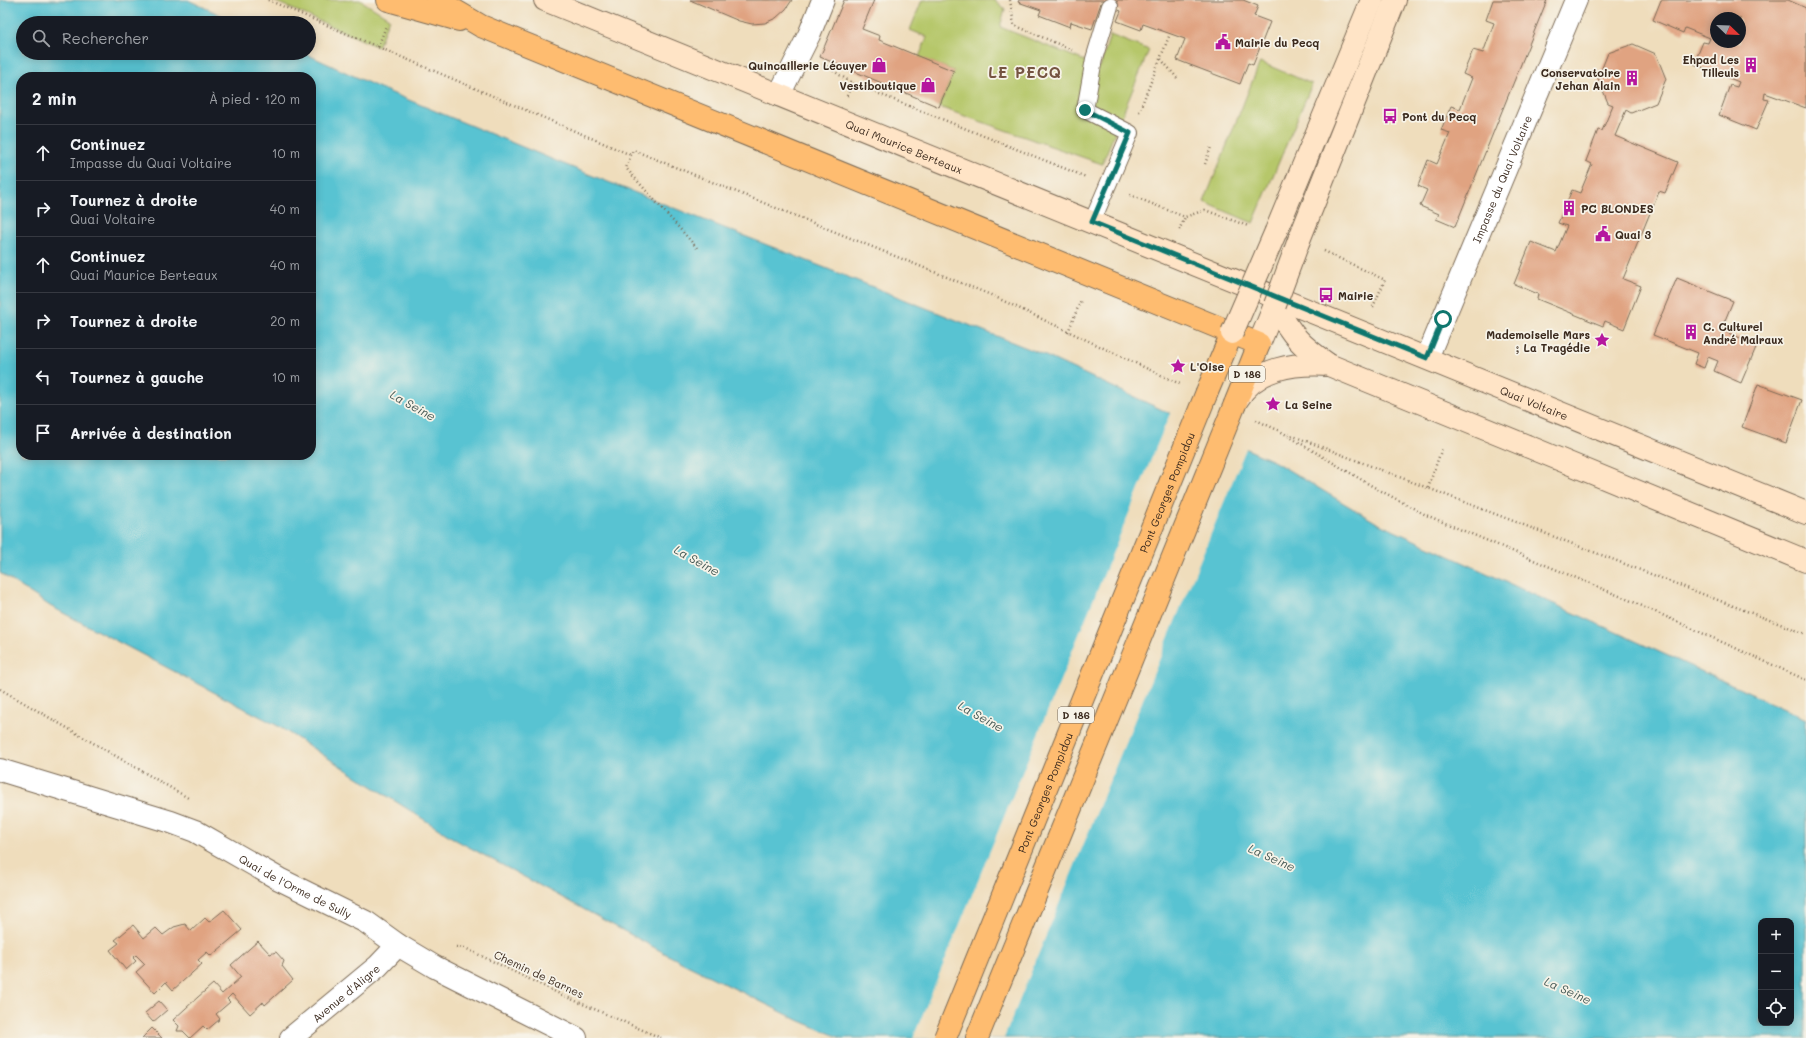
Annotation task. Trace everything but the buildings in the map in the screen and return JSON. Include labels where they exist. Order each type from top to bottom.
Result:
[{"type":"main road","points":[[388,0],[439,16],[481,26]]},
{"type":"main road","points":[[437,0],[481,26],[1259,344]]},
{"type":"main road","name":"Quai Maurice Berteaux","points":[[545,0],[1092,222],[1269,299]]},
{"type":"main road","name":"D 186","points":[[1198,390],[1232,333],[1372,0]]},
{"type":"main road","points":[[1308,244],[1395,0]]},
{"type":"main road","name":"D 186","points":[[977,1038],[1243,411],[1269,299],[1308,244]]},
{"type":"main road","points":[[1269,299],[1292,336],[1328,366],[1806,561]]},
{"type":"main road","name":"Quai Voltaire","points":[[1269,299],[1362,332],[1806,513]]},
{"type":"main road","points":[[1243,411],[1248,385],[1267,373],[1299,364],[1328,366]]},
{"type":"main road","name":"Pont Georges Pompidou","points":[[945,1038],[1198,390]]},
{"type":"street","points":[[778,95],[800,53],[823,0]]},
{"type":"street","name":"Impasse du Quai Voltaire","points":[[1427,358],[1576,0]]},
{"type":"street","name":"Quai de l'Orme de Sully","points":[[0,770],[172,822],[195,831],[302,892],[337,906],[366,922],[398,945],[435,967],[576,1038]]},
{"type":"street","name":"Avenue d'Aligre","points":[[291,1038],[378,966],[398,945]]},
{"type":"lane","points":[[1092,222],[1130,133],[1085,110],[1094,59],[1110,6]]},
{"type":"path","points":[[268,0],[305,16]]},
{"type":"path","points":[[1010,0],[1014,25],[1094,59]]},
{"type":"path","points":[[316,21],[631,155]]},
{"type":"path","points":[[378,47],[386,25]]},
{"type":"path","points":[[1145,97],[1170,34]]},
{"type":"path","points":[[800,53],[821,63],[852,83],[1185,217],[1205,210],[1248,226]]},
{"type":"path","points":[[1160,58],[1177,78]]},
{"type":"path","points":[[845,101],[852,83]]},
{"type":"path","points":[[1205,164],[1211,148]]},
{"type":"path","points":[[697,248],[626,168],[633,150],[991,295],[1068,332],[1198,390]]},
{"type":"path","points":[[1308,244],[1384,280],[1362,332]]},
{"type":"path","points":[[1068,332],[1081,300]]},
{"type":"path","points":[[1243,411],[1280,431],[1372,486],[1426,515],[1629,600],[1806,680]]},
{"type":"path","points":[[1280,431],[1806,634]]},
{"type":"path","points":[[1428,488],[1442,448]]},
{"type":"path","name":"Chemin de Barnes","points":[[452,946],[464,948],[661,1038]]},
{"type":"green space","points":[[272,0],[360,0],[389,18],[378,47],[316,20],[316,16],[308,16]]},
{"type":"green space","points":[[922,0],[995,0],[1005,9],[1000,27],[1100,67],[1110,35],[1149,50],[1102,164],[939,107],[954,71],[919,57],[927,37],[910,30]]},
{"type":"green space","points":[[1260,62],[1312,84],[1253,223],[1204,202]]},
{"type":"water","name":"La Seine","points":[[0,0],[188,0],[223,16],[16,16],[16,60],[316,60],[316,59],[382,89],[588,174],[1037,352],[1275,462],[1377,523],[1806,719],[1806,1038],[841,1038],[800,1021],[681,962],[456,840],[278,726],[50,606],[0,573]]},
{"type":"pier","points":[[1171,411],[1247,446],[1004,1038],[913,1038]]},
{"type":"place","name":"Mairie du Pecq","points":[[1223,42]]},
{"type":"place","name":"Quincaillerie Lécuyer","points":[[879,65]]},
{"type":"place","name":"Ehpad Les Tilleuls","points":[[1751,65]]},
{"type":"place","name":"Conservatoire Jehan Alain","points":[[1632,78]]},
{"type":"place","name":"Vestiboutique","points":[[928,85]]},
{"type":"place","name":"Pont du Pecq","points":[[1390,116]]},
{"type":"place","name":"PC BLONDES","points":[[1569,208]]},
{"type":"place","name":"Quai 3","points":[[1603,234]]},
{"type":"place","name":"Mairie","points":[[1326,295]]},
{"type":"place","name":"C. Culturel André Malraux","points":[[1691,332]]},
{"type":"place","name":"Mademoiselle Mars ; La Tragédie","points":[[1602,340]]},
{"type":"place","name":"L'Oise","points":[[1178,366]]},
{"type":"place","name":"La Seine","points":[[1273,404]]},
{"type":"district","name":"LE PECQ","points":[[1025,72]]},
{"type":"route","points":[[1085,110],[1130,133],[1092,222],[1205,270],[1427,358],[1443,319]]}]
